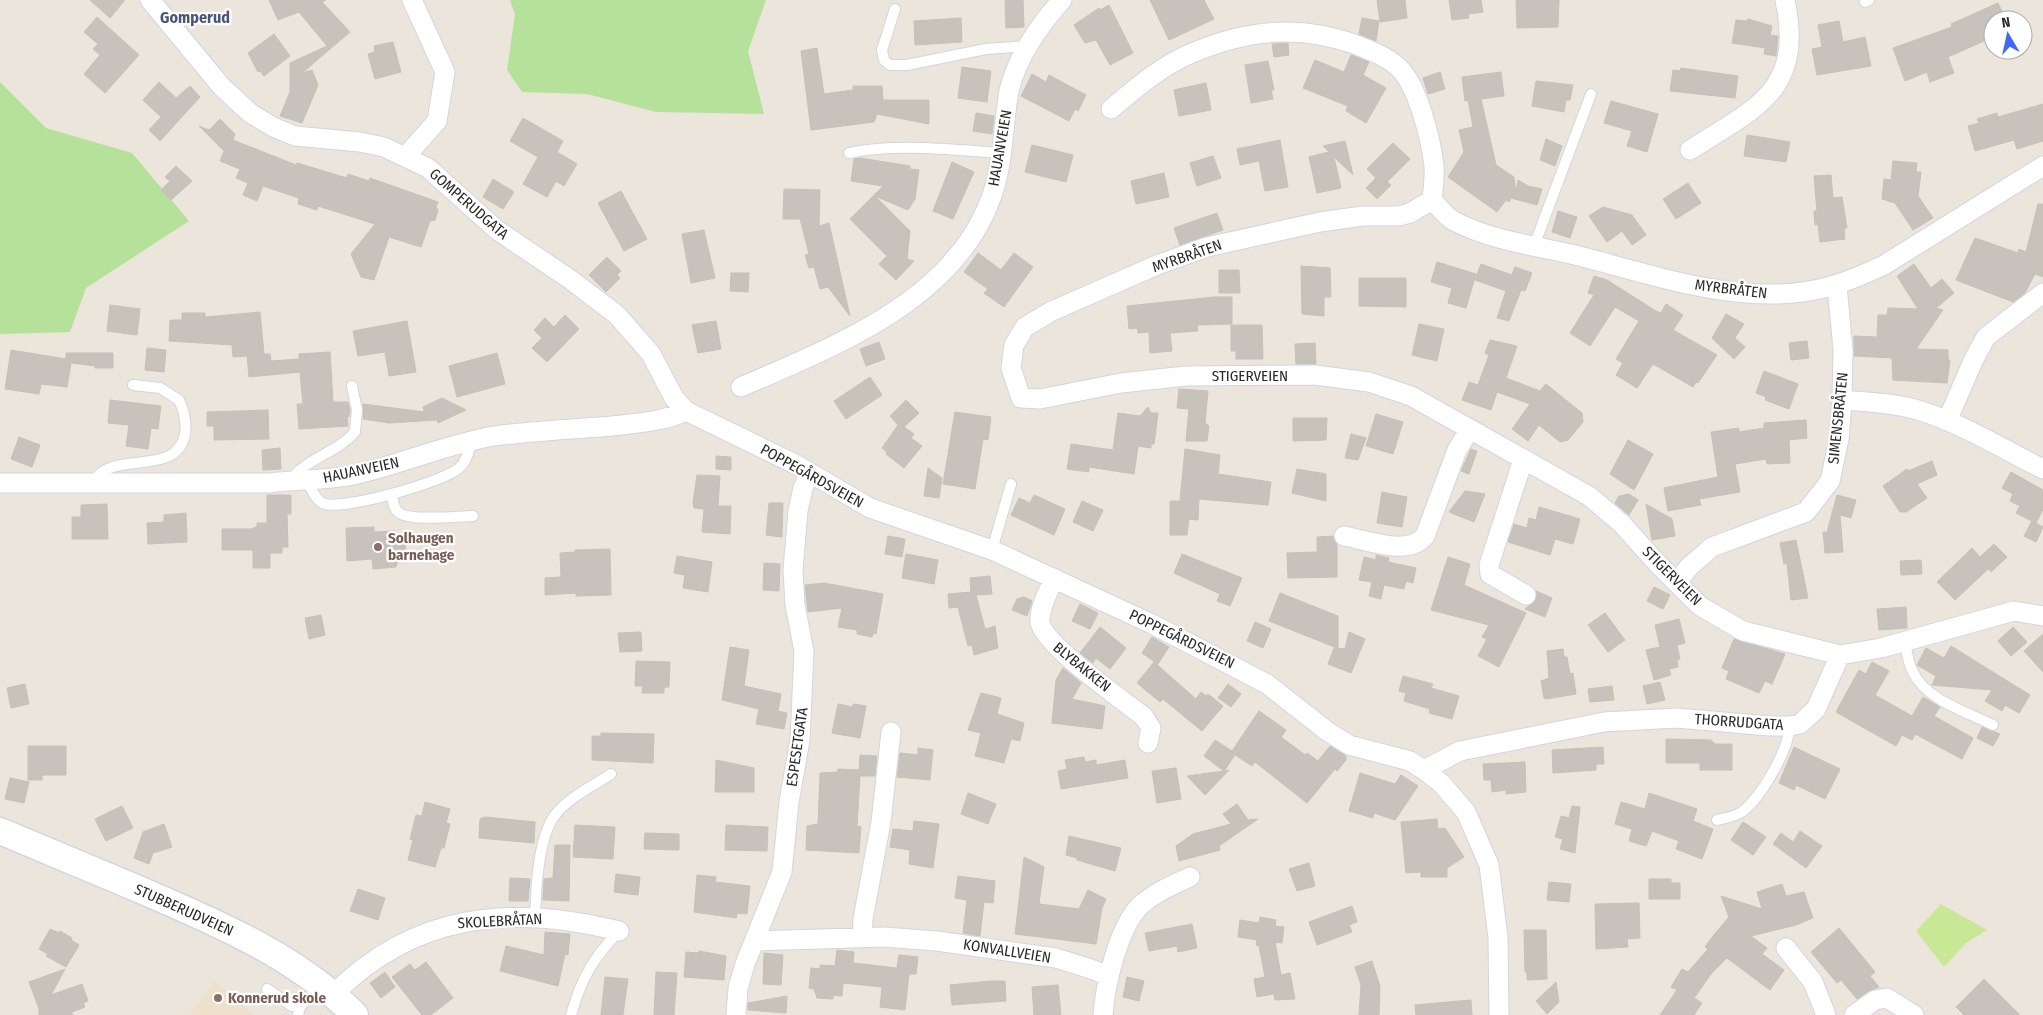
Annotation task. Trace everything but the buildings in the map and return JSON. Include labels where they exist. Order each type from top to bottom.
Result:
[{"type":"main road","name":"STUBBERUDVEIEN","points":[[0,831],[219,925],[277,956],[326,990],[354,1015]]},
{"type":"street","name":"GOMPERUDGATA","points":[[150,0],[221,86],[250,113],[273,127],[295,136],[360,142],[384,147],[406,156],[435,174],[497,230],[590,293],[617,315],[650,354],[674,398],[686,411]]},
{"type":"street","points":[[406,156],[437,121],[445,72],[412,0]]},
{"type":"street","name":"HAUANVEIEN","points":[[741,387],[864,329],[922,293],[944,271],[980,224],[991,198],[1002,153],[1010,88],[1028,46],[1062,0]]},
{"type":"street","points":[[1690,150],[1749,112],[1773,90],[1783,74],[1790,48],[1785,0]]},
{"type":"street","points":[[1111,110],[1147,79],[1169,64],[1191,53],[1237,36],[1278,31],[1325,36],[1366,49],[1386,59],[1399,68],[1408,80],[1431,148],[1434,168],[1432,200]]},
{"type":"street","name":"MYRBRÅTEN","points":[[1021,398],[1011,368],[1014,345],[1025,327],[1052,311],[1157,265],[1207,247],[1320,222],[1363,216],[1399,216],[1410,213],[1432,200],[1452,220],[1464,226],[1534,246],[1732,292],[1791,294],[1838,285],[1884,265],[2043,166]]},
{"type":"street","name":"SIMENSBRÅTEN","points":[[1676,582],[1689,567],[1712,548],[1806,512],[1830,481],[1838,439],[1842,400],[1844,350],[1838,285]]},
{"type":"street","points":[[1947,421],[1974,359],[1986,337],[2043,293]]},
{"type":"street","name":"STIGERVEIEN","points":[[1021,398],[1040,399],[1121,383],[1186,376],[1315,375],[1369,382],[1393,388],[1411,396],[1589,496],[1622,524],[1700,606],[1743,631],[1840,655]]},
{"type":"street","points":[[1842,400],[1902,406],[1947,421],[2043,469]]},
{"type":"street","name":"HAUANVEIEN","points":[[0,483],[268,483],[357,474],[471,441],[496,436],[642,424],[672,418],[686,411]]},
{"type":"street","name":"POPPEGÅRDSVEIEN","points":[[686,411],[795,464],[870,508],[992,550],[1237,666],[1282,694],[1348,745],[1410,761],[1424,770],[1446,788],[1466,812],[1489,865],[1498,937],[1499,1015]]},
{"type":"street","points":[[1344,536],[1402,547],[1421,541],[1425,536],[1457,450],[1470,429]]},
{"type":"street","points":[[1523,460],[1489,564],[1490,574],[1526,595]]},
{"type":"street","name":"ESPESETGATA","points":[[736,1015],[738,988],[745,964],[756,941],[782,872],[789,802],[802,722],[804,651],[795,605],[793,570],[798,511],[803,488],[810,473]]},
{"type":"street","name":"BLYBAKKEN","points":[[1054,578],[1041,613],[1042,630],[1057,648],[1144,717],[1151,728],[1148,743]]},
{"type":"street","points":[[1840,655],[1858,654],[2014,611],[2043,616]]},
{"type":"street","name":"THORRUDGATA","points":[[1424,770],[1460,751],[1604,722],[1677,718],[1789,726],[1800,724],[1816,709],[1840,655]]},
{"type":"street","points":[[862,937],[863,919],[881,822],[891,732]]},
{"type":"street","points":[[1103,1015],[1109,977],[1132,916],[1141,904],[1158,892],[1190,877]]},
{"type":"street","name":"SKOLEBRÅTAN","points":[[326,990],[374,958],[422,933],[449,924],[535,916],[594,924],[619,931]]},
{"type":"street","name":"KONVALLVEIEN","points":[[756,941],[862,937],[936,941],[1002,948],[1056,958],[1088,967],[1109,977]]},
{"type":"street","points":[[1786,948],[1813,982],[1826,1015]]},
{"type":"street","points":[[1854,1015],[1874,1000],[1887,998],[1914,1015]]},
{"type":"lane","points":[[895,9],[882,50],[884,60],[890,65],[907,65],[986,49],[1028,46]]},
{"type":"lane","points":[[1534,246],[1591,94]]},
{"type":"lane","points":[[848,153],[867,149],[935,149],[1002,153]]},
{"type":"lane","points":[[93,483],[96,476],[108,468],[163,459],[177,452],[183,442],[185,418],[180,400],[160,388],[133,385]]},
{"type":"lane","points":[[352,386],[357,410],[355,432],[342,445],[300,470],[299,480],[316,498],[329,505],[369,500],[437,480],[459,469],[467,458],[471,441]]},
{"type":"lane","points":[[992,550],[1011,484]]},
{"type":"lane","points":[[392,494],[394,507],[398,513],[408,517],[473,516]]},
{"type":"lane","points":[[1905,642],[1912,671],[1922,687],[1932,695],[1993,725]]},
{"type":"lane","points":[[1717,820],[1741,812],[1760,791],[1773,770],[1788,738],[1789,726]]},
{"type":"lane","points":[[535,916],[542,849],[555,815],[564,805],[612,774]]},
{"type":"lane","name":"SKOLEBRÅTAN","points":[[571,1015],[580,984],[596,956],[619,931]]},
{"type":"lane","points":[[267,989],[299,1011],[326,990]]},
{"type":"shaded area","name":"Konnerud skole","points":[[214,981],[254,1015],[190,1015]]},
{"type":"green space","points":[[510,0],[766,0],[748,51],[764,114],[656,112],[587,94],[522,92],[507,70],[515,14]]},
{"type":"green space","points":[[0,82],[46,128],[132,153],[189,221],[86,288],[70,332],[0,334]]},
{"type":"green space","points":[[1941,904],[1987,930],[1966,943],[1944,967],[1916,931]]},
{"type":"place","name":"Solhaugen barnehage","points":[[378,547]]},
{"type":"place","name":"Konnerud skole","points":[[218,998]]},
{"type":"district","name":"Gomperud","points":[[195,17]]}]
